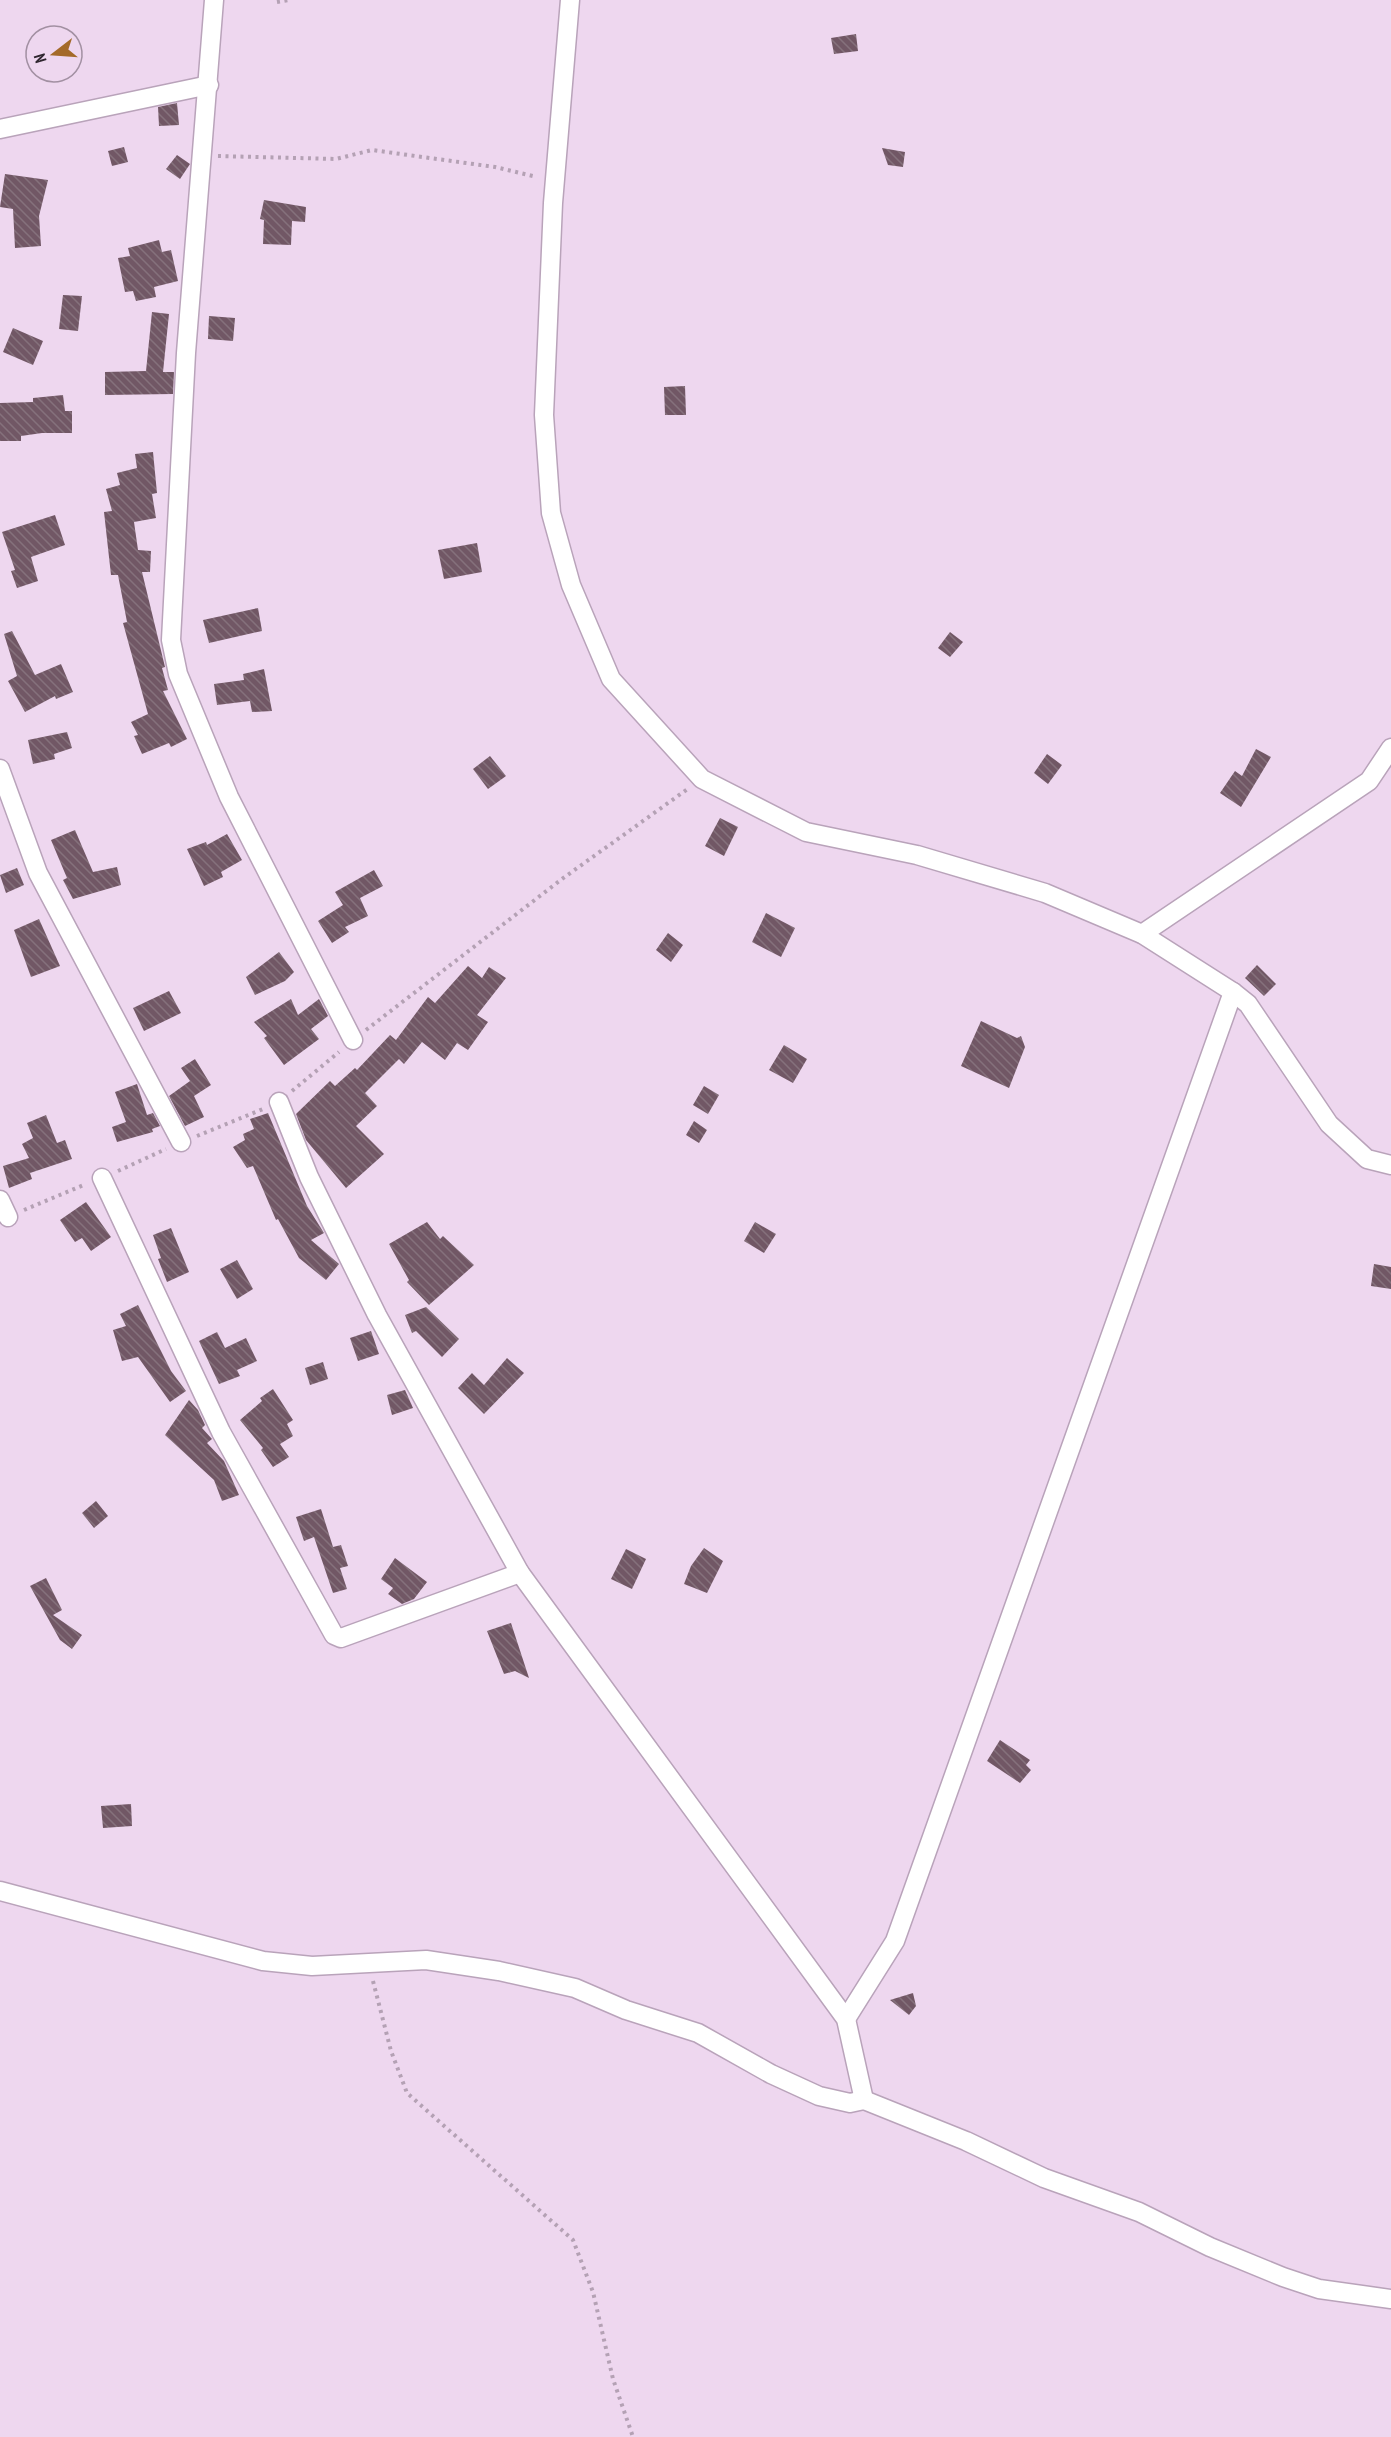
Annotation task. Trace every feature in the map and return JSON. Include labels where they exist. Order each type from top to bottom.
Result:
[{"type":"street","points":[[214,0],[186,353],[171,640],[178,674],[229,797],[353,1040]]},
{"type":"street","points":[[570,0],[555,181],[544,415],[551,513],[571,585],[611,679],[702,779],[806,832],[917,855],[1046,893],[1142,934],[1248,1004],[1329,1124],[1367,1159],[1391,1165]]},
{"type":"street","points":[[0,129],[208,85]]},
{"type":"street","points":[[1142,934],[1369,781],[1391,747]]},
{"type":"street","points":[[0,768],[38,873],[181,1142]]},
{"type":"street","points":[[846,2019],[895,1941],[1233,992]]},
{"type":"street","points":[[279,1102],[309,1177],[377,1315],[520,1573],[846,2019],[864,2100]]},
{"type":"street","points":[[102,1178],[221,1432],[334,1635],[341,1638],[520,1573]]},
{"type":"street","points":[[0,1200],[8,1217]]},
{"type":"street","points":[[0,1891],[263,1960],[312,1966],[426,1960],[499,1971],[575,1988],[626,2010],[698,2033],[771,2074],[819,2096],[850,2103],[864,2100],[966,2141],[1044,2178],[1139,2212],[1210,2247],[1283,2277],[1319,2289],[1391,2299]]},
{"type":"path","points":[[277,2],[289,0]]},
{"type":"path","points":[[202,155],[336,159],[372,150],[495,167],[555,181]]},
{"type":"path","points":[[368,1963],[392,2051],[407,2092],[573,2240],[593,2292],[613,2379],[633,2437]]},
{"type":"building","points":[[856,34],[858,51],[834,54],[831,38]]},
{"type":"building","points":[[177,103],[179,125],[159,126],[158,107]]},
{"type":"building","points":[[124,147],[128,162],[112,166],[108,151]]},
{"type":"building","points":[[882,148],[905,152],[903,167],[888,165]]},
{"type":"building","points":[[177,155],[190,164],[180,179],[166,169]]},
{"type":"building","points":[[5,174],[48,180],[39,216],[41,246],[15,248],[13,209],[0,207]]},
{"type":"building","points":[[264,200],[306,207],[305,222],[292,221],[291,245],[263,244],[264,220],[260,219]]},
{"type":"building","points":[[159,240],[162,252],[171,250],[178,281],[154,287],[156,297],[136,301],[133,291],[125,292],[118,258],[130,256],[128,248]]},
{"type":"building","points":[[63,295],[82,296],[78,331],[59,329]]},
{"type":"building","points":[[152,312],[169,314],[163,372],[174,372],[173,394],[105,395],[105,372],[146,371]]},
{"type":"building","points":[[209,316],[235,318],[233,341],[208,339]]},
{"type":"building","points":[[13,328],[43,341],[33,365],[3,352]]},
{"type":"building","points":[[685,386],[686,415],[665,415],[664,387]]},
{"type":"building","points":[[63,395],[65,411],[72,411],[72,433],[42,433],[21,436],[21,441],[0,441],[0,403],[33,402],[33,398]]},
{"type":"building","points":[[153,452],[157,493],[152,494],[156,518],[134,522],[138,550],[151,551],[150,572],[142,572],[165,667],[162,668],[168,690],[163,691],[187,739],[171,747],[169,743],[142,754],[134,736],[138,735],[131,722],[148,714],[123,623],[127,622],[118,575],[111,575],[104,512],[112,511],[106,489],[120,485],[117,473],[137,468],[135,454]]},
{"type":"building","points":[[55,515],[65,545],[31,557],[38,581],[17,588],[11,571],[15,570],[2,532]]},
{"type":"building","points":[[477,543],[482,572],[444,579],[438,550]]},
{"type":"building","points":[[258,608],[262,631],[209,643],[203,620]]},
{"type":"building","points":[[12,631],[35,675],[61,664],[73,692],[56,699],[55,696],[25,712],[8,681],[17,676],[4,634]]},
{"type":"building","points":[[950,632],[963,642],[950,657],[938,648]]},
{"type":"building","points":[[264,669],[272,711],[252,712],[250,701],[217,705],[214,684],[244,680],[243,674]]},
{"type":"building","points":[[67,732],[72,748],[54,754],[55,759],[33,764],[28,740]]},
{"type":"building","points":[[1256,749],[1271,757],[1241,807],[1220,793],[1235,771],[1242,776]]},
{"type":"building","points":[[1047,754],[1062,765],[1048,784],[1034,773]]},
{"type":"building","points":[[490,756],[506,776],[488,789],[473,769]]},
{"type":"building","points":[[720,818],[738,827],[724,856],[705,846]]},
{"type":"building","points":[[75,830],[93,872],[117,867],[121,885],[73,899],[63,880],[67,878],[51,840]]},
{"type":"building","points":[[227,834],[242,860],[221,872],[223,877],[204,886],[187,849],[206,842],[207,845]]},
{"type":"building","points":[[17,868],[24,885],[6,893],[0,875]]},
{"type":"building","points":[[374,870],[383,886],[360,898],[368,916],[345,927],[349,932],[332,943],[318,921],[343,905],[335,892]]},
{"type":"building","points":[[766,913],[795,928],[781,957],[752,942]]},
{"type":"building","points":[[39,919],[60,966],[31,977],[14,930]]},
{"type":"building","points":[[668,933],[683,945],[671,962],[656,950]]},
{"type":"building","points":[[279,952],[294,972],[285,981],[255,995],[246,977]]},
{"type":"building","points":[[1257,965],[1276,984],[1264,996],[1245,978]]},
{"type":"building","points":[[468,966],[482,978],[489,967],[506,978],[477,1015],[488,1022],[468,1050],[457,1043],[445,1060],[422,1042],[404,1064],[399,1059],[365,1093],[377,1106],[356,1126],[384,1154],[346,1188],[306,1140],[296,1114],[330,1081],[335,1086],[355,1068],[357,1070],[390,1035],[396,1040],[428,997],[435,1003]]},
{"type":"building","points":[[169,991],[181,1013],[144,1031],[133,1008]]},
{"type":"building","points":[[291,999],[298,1015],[319,999],[328,1016],[311,1029],[319,1039],[284,1065],[264,1038],[267,1036],[254,1022]]},
{"type":"building","points":[[981,1021],[1017,1038],[1021,1036],[1025,1047],[1009,1088],[961,1066]]},
{"type":"building","points":[[784,1045],[807,1059],[793,1083],[769,1070]]},
{"type":"building","points":[[195,1059],[211,1085],[194,1096],[204,1117],[185,1126],[169,1096],[190,1081],[181,1068]]},
{"type":"building","points":[[137,1084],[147,1115],[153,1113],[160,1126],[152,1129],[153,1132],[117,1142],[112,1127],[126,1122],[115,1092]]},
{"type":"building","points":[[704,1086],[719,1095],[708,1114],[693,1105]]},
{"type":"building","points":[[268,1113],[307,1206],[324,1233],[311,1240],[339,1264],[326,1280],[299,1258],[278,1219],[276,1220],[253,1166],[247,1168],[233,1147],[245,1140],[243,1134],[254,1129],[250,1119]]},
{"type":"building","points":[[46,1115],[57,1143],[65,1140],[72,1159],[30,1173],[32,1179],[9,1188],[3,1166],[29,1158],[22,1144],[33,1138],[27,1123]]},
{"type":"building","points":[[694,1121],[707,1130],[699,1143],[686,1135]]},
{"type":"building","points":[[86,1202],[111,1237],[91,1251],[82,1238],[75,1242],[60,1220]]},
{"type":"building","points":[[427,1222],[440,1239],[443,1236],[474,1265],[429,1305],[407,1282],[409,1280],[389,1244]]},
{"type":"building","points":[[755,1222],[776,1234],[764,1253],[744,1241]]},
{"type":"building","points":[[171,1228],[189,1272],[167,1282],[158,1259],[161,1258],[153,1235]]},
{"type":"building","points":[[237,1260],[253,1289],[237,1299],[220,1269]]},
{"type":"building","points":[[1374,1264],[1391,1267],[1391,1289],[1371,1286]]},
{"type":"building","points":[[138,1305],[171,1371],[186,1391],[170,1402],[138,1357],[122,1361],[113,1330],[126,1326],[120,1314]]},
{"type":"building","points":[[426,1307],[459,1339],[442,1357],[416,1331],[412,1333],[405,1315]]},
{"type":"building","points":[[371,1331],[379,1354],[358,1361],[350,1338]]},
{"type":"building","points":[[217,1332],[225,1348],[246,1338],[257,1361],[237,1370],[240,1376],[219,1384],[199,1341]]},
{"type":"building","points":[[507,1358],[524,1373],[484,1414],[458,1388],[472,1373],[484,1385]]},
{"type":"building","points":[[323,1362],[328,1379],[310,1385],[305,1368]]},
{"type":"building","points":[[273,1389],[293,1420],[287,1424],[293,1436],[280,1444],[289,1457],[273,1467],[261,1450],[263,1448],[240,1420],[262,1401],[260,1398]]},
{"type":"building","points":[[405,1390],[413,1408],[392,1415],[387,1395]]},
{"type":"building","points":[[189,1400],[198,1410],[205,1425],[202,1428],[212,1439],[207,1443],[224,1461],[239,1495],[222,1501],[214,1480],[165,1435]]},
{"type":"building","points":[[96,1501],[108,1516],[94,1528],[82,1513]]},
{"type":"building","points":[[321,1509],[333,1547],[341,1545],[348,1566],[340,1568],[347,1589],[333,1593],[314,1537],[304,1541],[296,1517]]},
{"type":"building","points":[[704,1548],[723,1561],[707,1593],[684,1584],[691,1566]]},
{"type":"building","points":[[626,1549],[646,1559],[632,1589],[611,1579]]},
{"type":"building","points":[[395,1558],[427,1582],[414,1599],[402,1604],[388,1594],[393,1588],[381,1579]]},
{"type":"building","points":[[46,1578],[62,1610],[53,1615],[82,1635],[72,1649],[60,1640],[30,1586]]},
{"type":"building","points":[[511,1623],[529,1678],[515,1671],[504,1674],[487,1631]]},
{"type":"building","points":[[1000,1740],[1030,1760],[1026,1765],[1031,1770],[1020,1783],[987,1761]]},
{"type":"building","points":[[131,1804],[132,1826],[103,1828],[101,1806]]},
{"type":"building","points":[[913,1993],[916,2006],[909,2015],[890,2000]]}]
